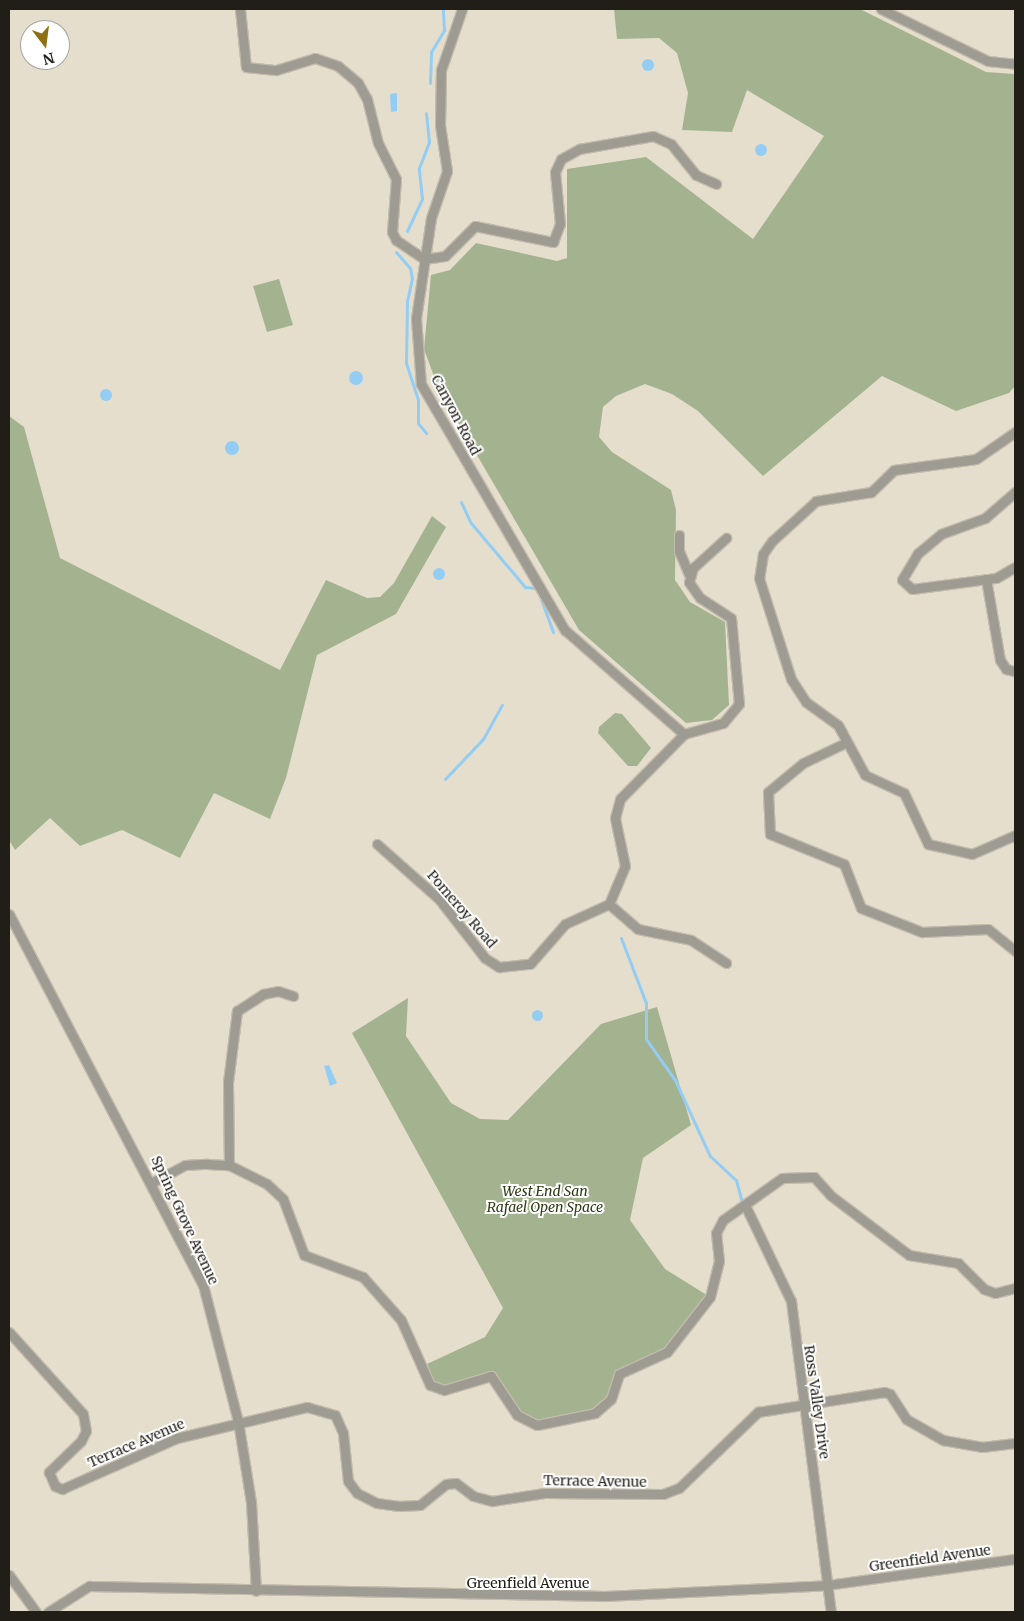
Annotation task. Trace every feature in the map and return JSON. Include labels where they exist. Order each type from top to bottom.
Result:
[{"type":"street","points":[[240,9],[246,67],[276,70],[315,58],[338,66],[358,83],[367,99],[378,143],[396,178],[392,232],[424,259],[445,256],[475,226],[553,242],[560,224],[555,172],[561,159],[579,149],[654,136],[670,144],[696,175],[716,184]]},
{"type":"street","name":"Canyon Road","points":[[462,9],[457,32],[443,53],[440,124],[447,171],[431,218],[416,318],[421,384],[446,432],[565,630],[684,734]]},
{"type":"street","points":[[881,9],[988,61],[1015,64]]},
{"type":"street","points":[[1015,432],[976,459],[894,470],[872,492],[816,501],[763,554],[759,578],[791,679],[806,702],[838,725],[864,775],[904,793],[928,844],[972,854],[1015,834]]},
{"type":"street","points":[[1015,492],[979,522],[942,534],[918,553],[902,580],[912,588],[986,579],[1015,566]]},
{"type":"street","points":[[679,535],[679,551],[689,574],[692,591],[731,618],[740,700],[723,723],[684,734],[620,800],[615,818],[625,866],[609,904],[638,929],[691,940],[726,963]]},
{"type":"street","points":[[689,574],[726,538]]},
{"type":"street","points":[[986,579],[1000,660],[1006,669],[1015,671]]},
{"type":"street","points":[[846,743],[803,762],[768,792],[765,806],[770,834],[844,864],[861,908],[922,932],[988,929],[1015,951]]},
{"type":"street","name":"Pomeroy Road","points":[[377,844],[439,899],[485,958],[499,967],[530,964],[565,924],[609,904]]},
{"type":"street","name":"Spring Grove Avenue","points":[[9,914],[28,945],[153,1182],[203,1285],[238,1420],[251,1502],[256,1591]]},
{"type":"street","points":[[229,1165],[228,1082],[236,1011],[262,994],[278,991],[293,996]]},
{"type":"street","points":[[153,1182],[185,1165],[229,1165],[267,1184],[283,1199],[304,1255],[362,1277],[401,1320],[430,1385],[444,1390],[491,1376],[517,1415],[537,1425],[595,1413],[611,1398],[625,1369],[667,1352],[714,1287],[718,1227],[782,1178],[803,1174],[814,1177],[830,1195],[909,1255],[958,1263],[984,1289],[995,1293],[1015,1288]]},
{"type":"street","name":"Ross Valley Drive","points":[[745,1205],[791,1301],[831,1612]]},
{"type":"street","name":"Terrace Avenue","points":[[9,1332],[83,1414],[86,1431],[81,1441],[49,1472],[55,1486],[62,1489],[176,1438],[238,1420],[307,1406],[329,1410],[341,1428],[348,1481],[358,1493],[377,1503],[410,1506],[456,1483],[473,1496],[492,1501],[544,1492],[663,1494],[679,1488],[753,1415],[804,1403],[884,1392],[890,1394],[906,1419],[943,1440],[982,1446],[1015,1443]]},
{"type":"street","name":"Greenfield Avenue","points":[[48,1612],[89,1586],[256,1591],[605,1596],[827,1586],[1015,1559]]},
{"type":"street","points":[[9,1575],[36,1612]]},
{"type":"green space","points":[[614,9],[860,9],[986,72],[1015,74],[1015,386],[1009,393],[956,411],[882,376],[763,476],[698,411],[672,394],[645,384],[616,396],[603,407],[599,437],[612,452],[671,490],[676,510],[675,580],[690,602],[725,622],[729,705],[712,720],[686,723],[579,630],[439,390],[424,349],[431,275],[450,270],[476,243],[557,261],[567,258],[567,169],[646,157],[753,239],[824,136],[747,90],[732,132],[682,130],[688,93],[677,53],[659,38],[617,39]]},
{"type":"green space","points":[[279,279],[293,325],[267,332],[253,286]]},
{"type":"green space","points":[[9,416],[24,427],[60,558],[280,670],[326,580],[367,598],[380,597],[394,583],[432,516],[446,527],[396,614],[317,655],[286,778],[270,819],[214,793],[180,858],[122,830],[80,846],[50,818],[15,850],[9,840]]},
{"type":"green space","points":[[615,713],[622,714],[651,748],[637,766],[628,766],[598,733],[599,727]]},
{"type":"green space","name":"West End San Rafael Open Space","points":[[408,998],[406,1036],[451,1103],[480,1119],[508,1120],[601,1024],[657,1007],[691,1125],[643,1158],[630,1220],[665,1269],[710,1297],[659,1358],[625,1369],[611,1399],[578,1420],[524,1421],[497,1379],[437,1390],[427,1364],[485,1337],[503,1308],[352,1033]]},
{"type":"water","points":[[650,59],[653,60],[653,70],[646,71],[643,70],[642,63],[643,60]]},
{"type":"water","points":[[397,93],[397,111],[391,112],[390,94]]},
{"type":"water","points":[[761,144],[767,150],[761,156],[755,150]]},
{"type":"water","points":[[353,371],[359,371],[363,378],[359,385],[353,385],[349,381],[349,375]]},
{"type":"water","points":[[104,389],[108,389],[112,395],[108,401],[104,401],[100,397],[100,393]]},
{"type":"water","points":[[232,441],[237,443],[239,448],[237,453],[232,455],[227,453],[225,448],[227,443]]},
{"type":"water","points":[[437,568],[441,568],[445,574],[441,580],[437,580],[433,576],[433,572]]},
{"type":"water","points":[[537,1009],[543,1015],[537,1021],[531,1015]]},
{"type":"water","points":[[329,1065],[337,1083],[330,1086],[324,1066]]},
{"type":"waterway","points":[[430,83],[431,52],[444,30],[443,9]]},
{"type":"waterway","points":[[407,231],[422,199],[419,168],[429,142],[426,113]]},
{"type":"waterway","points":[[396,252],[410,268],[412,278],[407,301],[406,363],[418,400],[418,423],[426,433]]},
{"type":"waterway","points":[[461,502],[471,523],[525,587],[537,588],[553,632]]},
{"type":"waterway","points":[[445,779],[483,739],[502,705]]},
{"type":"waterway","points":[[621,938],[646,1003],[646,1039],[675,1080],[710,1156],[736,1180],[742,1202]]}]
